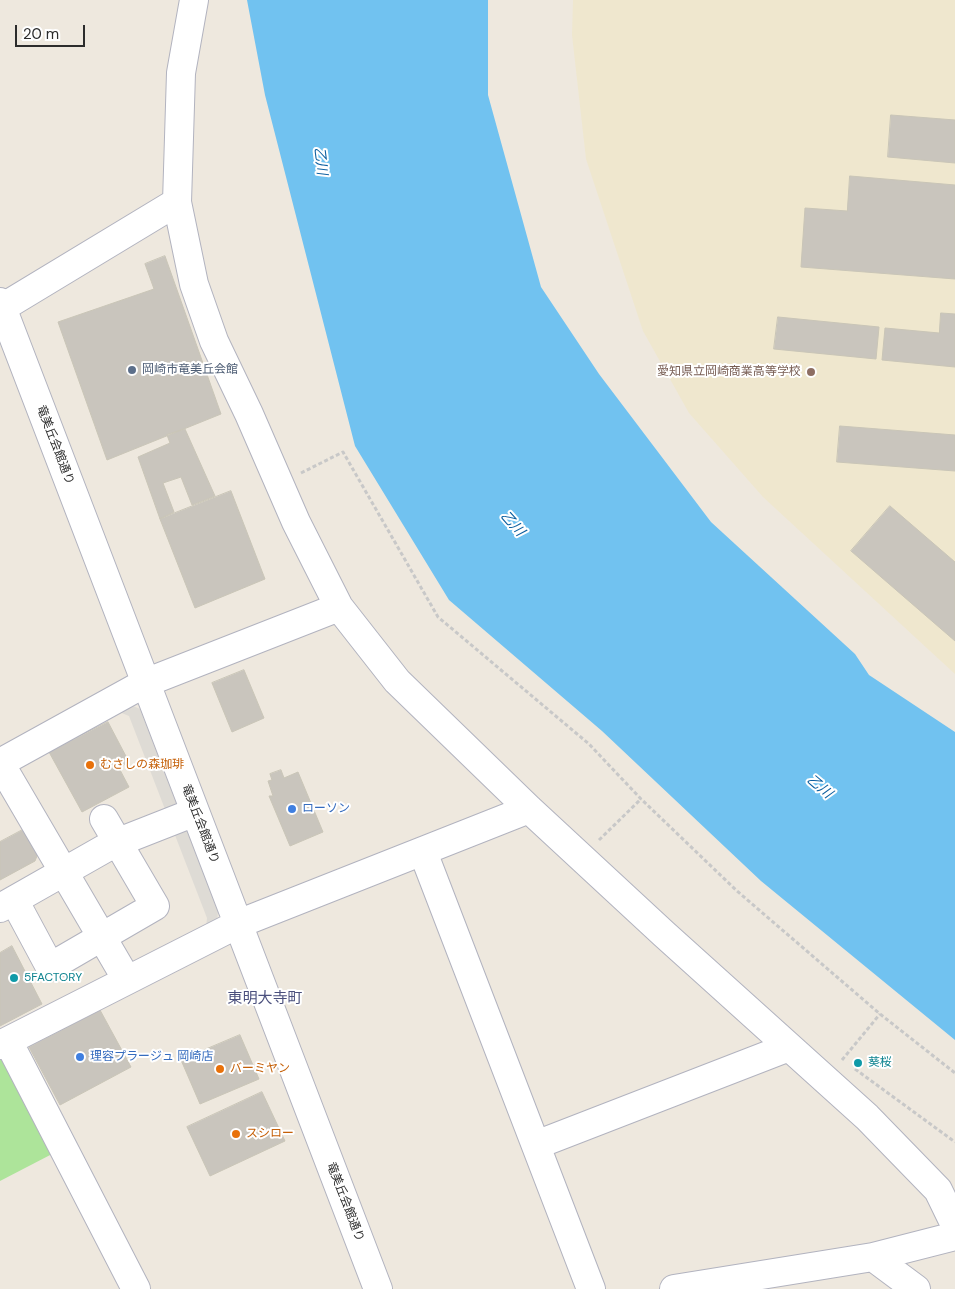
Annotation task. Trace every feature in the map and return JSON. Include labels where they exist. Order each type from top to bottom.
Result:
[{"type":"street","points":[[194,0],[181,73],[176,202],[194,284],[214,341],[280,483],[296,522],[339,607],[397,681],[581,857],[789,1047],[834,1070],[867,1117],[938,1190],[955,1225]]},
{"type":"street","points":[[1,307],[176,202]]},
{"type":"street","name":"竜美丘会館通り","points":[[1,307],[378,1289]]},
{"type":"street","points":[[127,980],[64,872],[9,799],[0,763],[145,683],[339,607]]},
{"type":"street","points":[[136,1289],[4,1043],[238,924],[530,809]]},
{"type":"street","points":[[104,819],[118,842],[155,906],[50,967],[7,904],[118,842],[195,812]]},
{"type":"street","points":[[423,852],[592,1289]]},
{"type":"street","points":[[536,1145],[789,1047]]},
{"type":"street","points":[[674,1289],[772,1282],[955,1236]]},
{"type":"street","points":[[873,1257],[916,1289]]},
{"type":"path","points":[[280,483],[343,452],[438,617],[590,744],[641,799],[737,891],[880,1014],[955,1073]]},
{"type":"path","points":[[581,857],[641,799]]},
{"type":"path","points":[[880,1014],[834,1070],[955,1142]]},
{"type":"shaded area","name":"愛知県立岡崎商業高等学校","points":[[573,0],[955,0],[955,674],[763,497],[689,413],[643,331],[586,159],[572,35]]},
{"type":"shaded area","points":[[131,705],[140,709],[218,912],[217,922],[206,928],[207,918],[129,716],[117,711]]},
{"type":"green space","points":[[0,1057],[5,1058],[54,1153],[0,1181]]},
{"type":"water","name":"乙川","points":[[247,0],[488,0],[488,95],[541,287],[599,374],[711,522],[855,654],[869,675],[955,732],[955,1040],[761,881],[602,731],[449,600],[355,446],[265,95]]},
{"type":"building","points":[[891,115],[955,120],[955,163],[888,157]]},
{"type":"building","points":[[850,176],[955,185],[955,279],[801,267],[805,208],[847,211]]},
{"type":"building","points":[[165,256],[221,414],[107,460],[58,322],[154,289],[145,264]]},
{"type":"building","points":[[941,313],[955,314],[955,367],[882,360],[885,328],[939,333]]},
{"type":"building","points":[[778,317],[879,327],[876,359],[774,349]]},
{"type":"building","points":[[840,426],[955,435],[955,471],[837,462]]},
{"type":"building","points":[[185,429],[215,496],[192,505],[181,477],[163,483],[174,512],[160,519],[138,457],[170,443],[167,435]]},
{"type":"building","points":[[231,491],[265,579],[195,608],[160,519]]},
{"type":"building","points":[[890,506],[955,562],[955,641],[851,551]]},
{"type":"building","points":[[244,670],[264,718],[232,732],[212,683]]},
{"type":"building","name":"むさしの森珈琲","points":[[108,722],[129,762],[119,768],[129,787],[82,812],[49,752]]},
{"type":"building","points":[[281,770],[284,778],[298,772],[323,832],[290,846],[269,796],[273,796],[268,781],[272,780],[270,774]]},
{"type":"building","points":[[30,826],[41,846],[35,861],[0,880],[0,842]]},
{"type":"building","name":"5FACTORY","points":[[12,946],[42,1004],[0,1026],[0,953]]},
{"type":"building","name":"理容プラージュ 岡崎店","points":[[100,1010],[131,1067],[60,1105],[29,1047]]},
{"type":"building","name":"バーミヤン","points":[[240,1035],[259,1079],[200,1104],[181,1060]]},
{"type":"building","name":"スシロー","points":[[262,1092],[285,1141],[210,1176],[187,1127]]},
{"type":"place","name":"岡崎市竜美丘会館","points":[[132,370]]},
{"type":"place","name":"愛知県立岡崎商業高等学校","points":[[811,372]]},
{"type":"place","name":"むさしの森珈琲","points":[[90,765]]},
{"type":"place","name":"ローソン","points":[[292,809]]},
{"type":"place","name":"5FACTORY","points":[[14,978]]},
{"type":"place","name":"理容プラージュ 岡崎店","points":[[80,1057]]},
{"type":"place","name":"葵桜","points":[[858,1063]]},
{"type":"place","name":"バーミヤン","points":[[220,1069]]},
{"type":"place","name":"スシロー","points":[[236,1134]]},
{"type":"district","name":"東明大寺町","points":[[265,999]]}]
